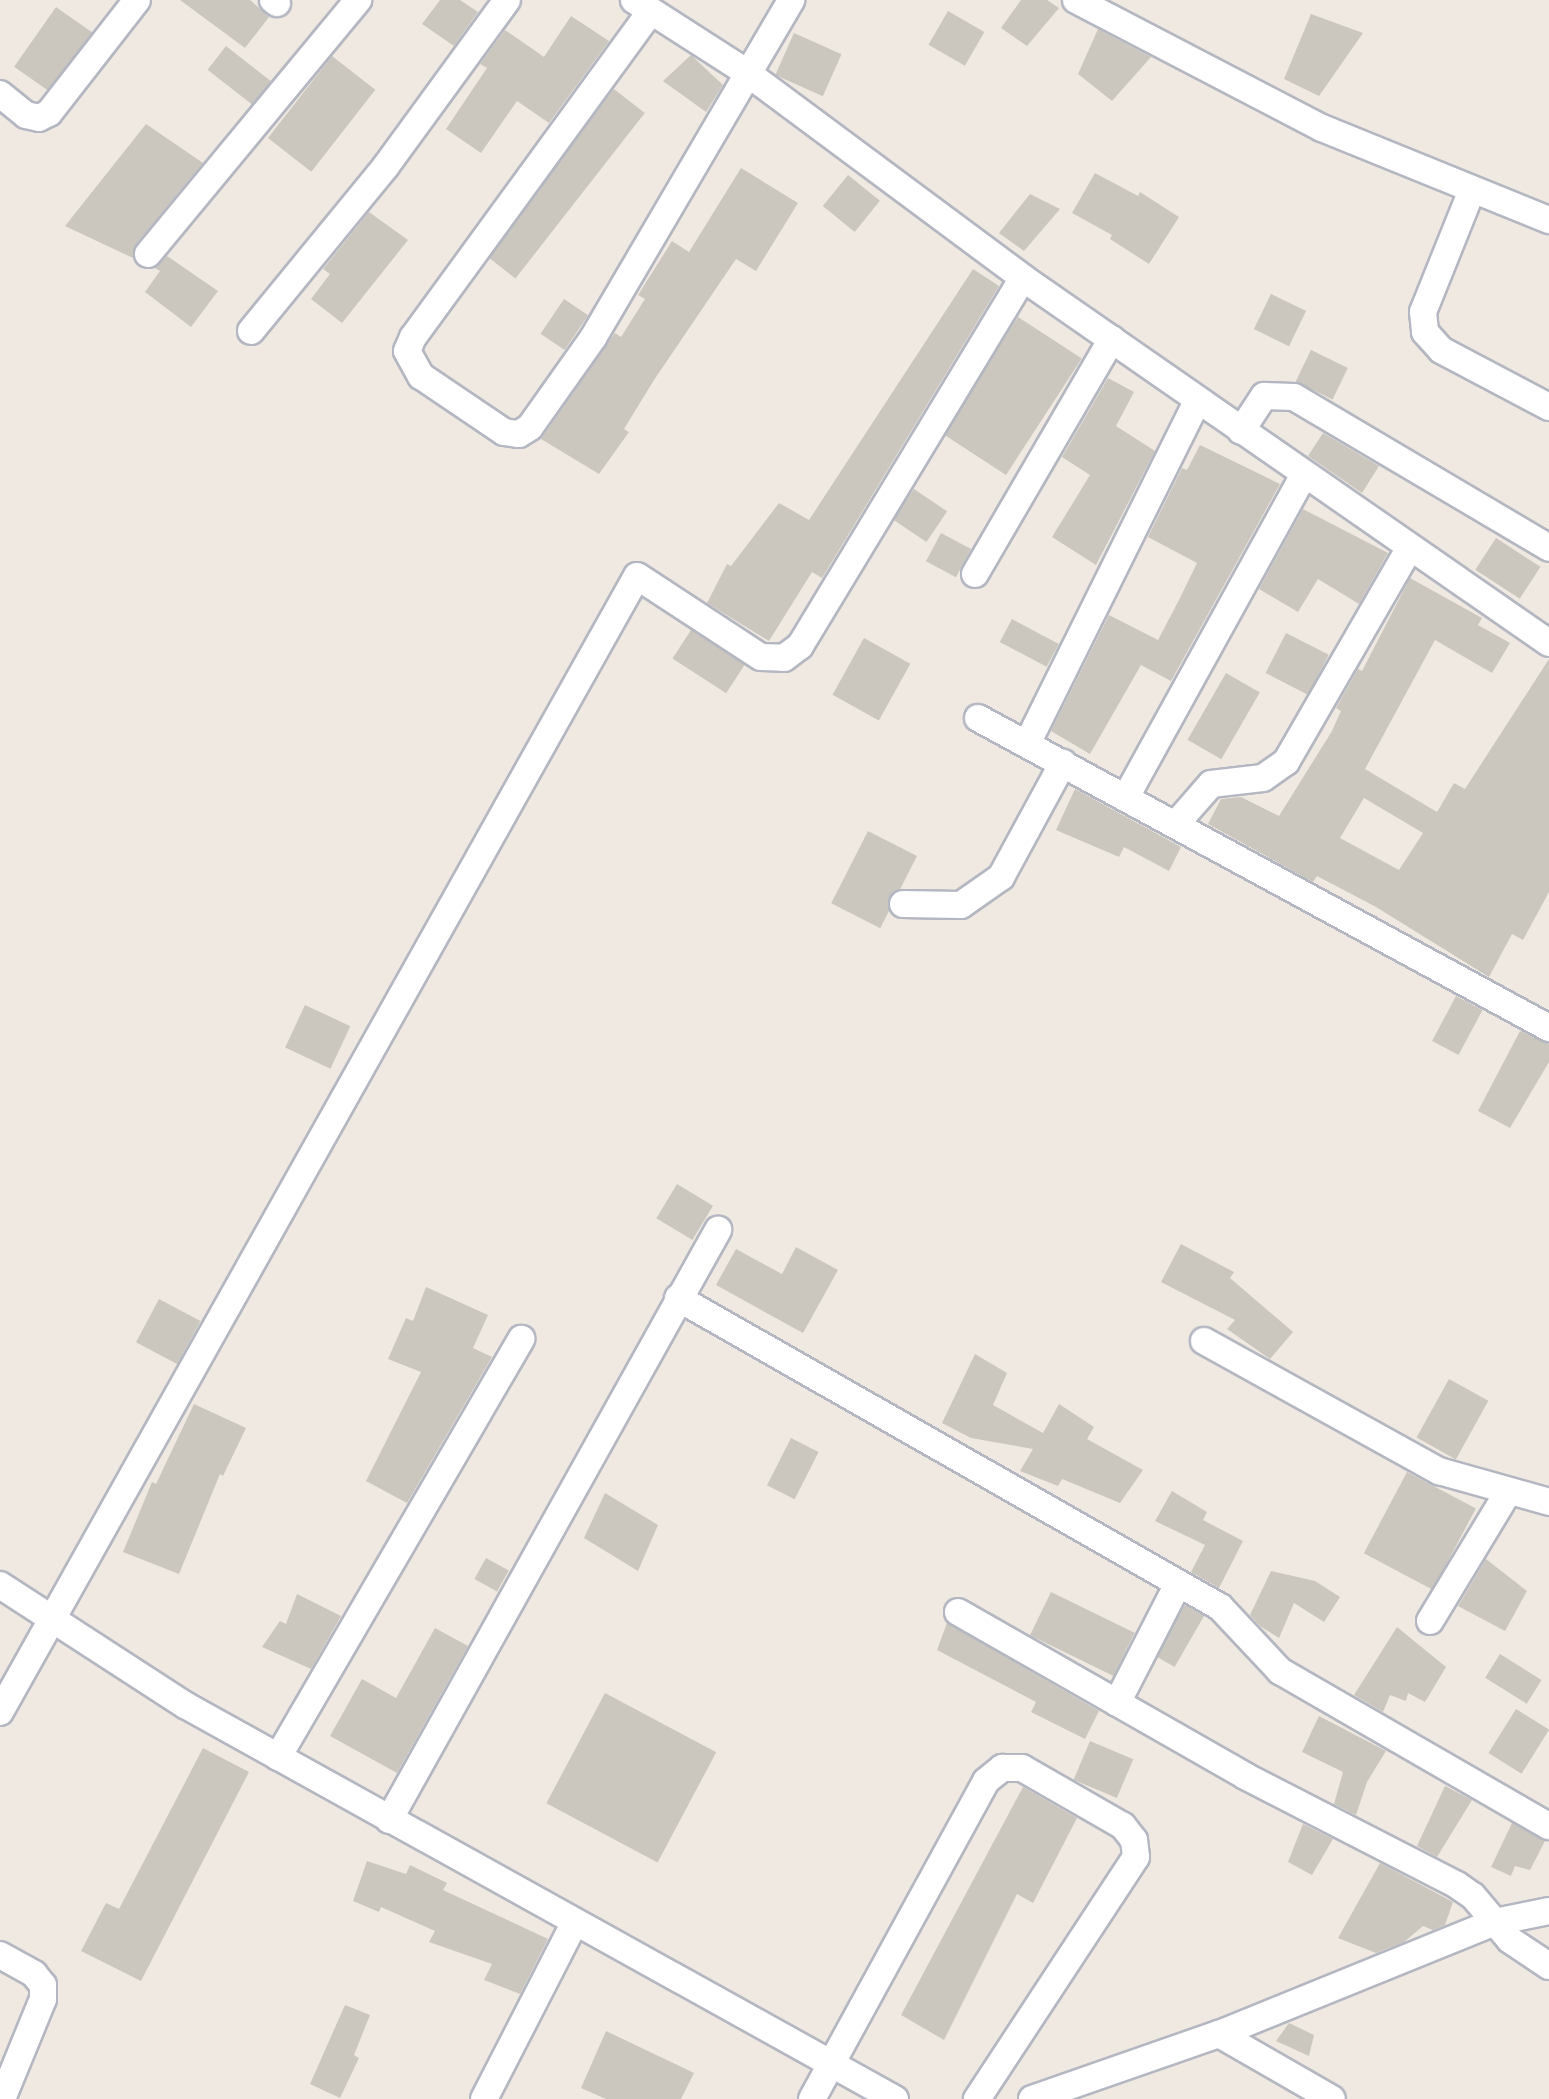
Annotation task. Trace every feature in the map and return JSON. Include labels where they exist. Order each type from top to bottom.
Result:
[{"type":"street","points":[[0,94],[26,115],[39,118],[49,113],[137,0]]},
{"type":"street","points":[[148,254],[358,0]]},
{"type":"street","points":[[251,331],[386,166],[507,0]]},
{"type":"street","points":[[791,0],[746,72],[593,338],[530,427],[519,434],[504,432],[421,376],[407,351],[643,6],[746,72],[1023,278],[1549,643]]},
{"type":"street","points":[[1076,0],[1296,115],[1549,220]]},
{"type":"street","points":[[1472,190],[1423,312],[1425,332],[1441,350],[1549,407]]},
{"type":"street","points":[[0,1712],[49,1617],[637,576],[761,657],[784,658],[800,646],[1023,278]]},
{"type":"street","points":[[975,574],[1112,339]]},
{"type":"street","points":[[1241,431],[1264,396],[1294,397],[1549,548]]},
{"type":"street","points":[[1027,744],[1198,400]]},
{"type":"street","points":[[1126,797],[1304,474]]},
{"type":"street","points":[[1176,824],[1211,784],[1263,778],[1286,762],[1410,547]]},
{"type":"street","points":[[978,718],[1549,1028]]},
{"type":"street","points":[[903,904],[961,905],[1001,877],[1063,763]]},
{"type":"street","points":[[389,1820],[718,1230]]},
{"type":"street","points":[[678,1298],[1234,1617],[1280,1671],[1549,1826]]},
{"type":"street","points":[[278,1757],[521,1339]]},
{"type":"street","points":[[1204,1341],[1439,1471],[1549,1502]]},
{"type":"street","points":[[1430,1621],[1508,1492]]},
{"type":"street","points":[[1117,1703],[1178,1584]]},
{"type":"street","points":[[0,1585],[185,1705],[574,1924],[895,2099]]},
{"type":"street","points":[[958,1612],[1117,1703],[1457,1885],[1510,1940],[1549,1966]]},
{"type":"street","points":[[812,2099],[986,1781],[1002,1768],[1022,1768],[1123,1826],[1134,1840],[1136,1857],[977,2099]]},
{"type":"street","points":[[1032,2099],[1219,2034],[1495,1922],[1549,1911]]},
{"type":"street","points":[[484,2099],[574,1924]]},
{"type":"street","points":[[0,1955],[34,1974],[43,1985],[43,1999],[2,2099]]},
{"type":"street","points":[[1219,2034],[1332,2099]]},
{"type":"building","points":[[180,0],[250,0],[269,17],[245,48]]},
{"type":"building","points":[[440,0],[460,0],[478,12],[454,46],[422,24]]},
{"type":"building","points":[[1021,0],[1047,0],[1059,8],[1027,46],[1001,28]]},
{"type":"building","points":[[56,7],[92,32],[50,92],[14,67]]},
{"type":"building","points":[[948,11],[984,32],[965,66],[928,45]]},
{"type":"building","points":[[1311,14],[1363,33],[1319,96],[1284,79]]},
{"type":"building","points":[[571,16],[609,41],[549,123],[517,101],[481,153],[446,129],[487,68],[480,64],[505,30],[544,57]]},
{"type":"building","points":[[1098,29],[1151,57],[1112,101],[1078,74]]},
{"type":"building","points":[[794,33],[842,54],[823,96],[775,75]]},
{"type":"building","points":[[226,46],[271,81],[252,105],[208,70]]},
{"type":"building","points":[[691,55],[723,85],[706,112],[663,81]]},
{"type":"building","points":[[332,56],[375,90],[311,172],[268,138]]},
{"type":"building","points":[[614,89],[645,113],[515,278],[485,254]]},
{"type":"building","points":[[146,124],[203,163],[136,244],[133,258],[65,226]]},
{"type":"building","points":[[741,168],[798,203],[756,271],[736,259],[654,380],[624,429],[629,432],[599,474],[541,439],[615,333],[621,337],[645,299],[638,295],[672,241],[689,252]]},
{"type":"building","points":[[1095,173],[1138,196],[1140,192],[1179,217],[1149,264],[1110,239],[1112,235],[1072,213]]},
{"type":"building","points":[[848,175],[880,201],[855,232],[823,206]]},
{"type":"building","points":[[1030,194],[1060,209],[1024,251],[999,233]]},
{"type":"building","points":[[369,212],[408,240],[342,323],[311,299],[330,274],[323,269]]},
{"type":"building","points":[[167,256],[218,291],[191,327],[145,292],[160,271],[155,268]]},
{"type":"building","points":[[973,269],[999,286],[822,578],[812,572],[769,641],[707,603],[727,564],[731,566],[779,503],[809,520]]},
{"type":"building","points":[[1271,294],[1306,311],[1289,346],[1254,329]]},
{"type":"building","points":[[564,299],[588,315],[565,350],[541,334]]},
{"type":"building","points":[[1018,317],[1082,358],[1006,475],[942,434]]},
{"type":"building","points":[[1311,350],[1348,368],[1333,399],[1296,381]]},
{"type":"building","points":[[1108,378],[1134,392],[1116,426],[1155,451],[1096,565],[1052,537],[1090,475],[1062,457]]},
{"type":"building","points":[[1323,433],[1379,466],[1362,493],[1308,456]]},
{"type":"building","points":[[1200,445],[1280,484],[1171,681],[1141,665],[1090,754],[1051,731],[1109,615],[1158,640],[1179,600],[1197,563],[1148,537],[1182,468],[1187,470]]},
{"type":"building","points":[[914,489],[947,511],[926,542],[893,520]]},
{"type":"building","points":[[1303,509],[1388,553],[1359,604],[1318,579],[1298,612],[1259,589]]},
{"type":"building","points":[[941,533],[971,549],[956,577],[926,561]]},
{"type":"building","points":[[1496,538],[1540,567],[1520,599],[1475,570]]},
{"type":"building","points":[[1410,578],[1482,618],[1478,625],[1510,643],[1492,673],[1435,640],[1365,769],[1437,812],[1454,783],[1465,789],[1549,659],[1549,892],[1523,940],[1512,934],[1489,977],[1376,907],[1317,876],[1313,882],[1208,824],[1221,799],[1241,797],[1279,816],[1332,731],[1341,711],[1336,708],[1358,669],[1362,671]],"holes":[[[1364,798],[1423,833],[1399,870],[1340,838]]]},
{"type":"building","points":[[1012,619],[1059,644],[1047,667],[1000,642]]},
{"type":"building","points":[[691,630],[745,665],[726,693],[672,659]]},
{"type":"building","points":[[1286,633],[1329,655],[1308,695],[1266,673]]},
{"type":"building","points":[[864,638],[910,664],[879,721],[832,695]]},
{"type":"building","points":[[1226,673],[1260,692],[1221,759],[1188,740]]},
{"type":"building","points":[[1075,789],[1181,847],[1169,871],[1124,847],[1119,857],[1056,830]]},
{"type":"building","points":[[868,831],[917,856],[880,928],[831,903]]},
{"type":"building","points":[[1456,996],[1482,1010],[1459,1055],[1432,1041]]},
{"type":"building","points":[[305,1005],[350,1026],[330,1069],[285,1048]]},
{"type":"building","points":[[1520,1031],[1549,1044],[1549,1062],[1510,1128],[1478,1111]]},
{"type":"building","points":[[677,1184],[713,1206],[692,1240],[656,1218]]},
{"type":"building","points":[[1181,1244],[1234,1272],[1230,1278],[1293,1332],[1270,1359],[1227,1329],[1235,1320],[1161,1282]]},
{"type":"building","points":[[796,1247],[838,1270],[803,1333],[716,1285],[736,1249],[782,1274]]},
{"type":"building","points":[[426,1287],[488,1315],[473,1348],[492,1357],[407,1503],[366,1481],[421,1372],[388,1359],[406,1318],[413,1321]]},
{"type":"building","points":[[159,1299],[200,1321],[177,1364],[136,1342]]},
{"type":"building","points":[[975,1354],[1007,1373],[993,1405],[1043,1433],[1059,1404],[1094,1427],[1087,1439],[1143,1470],[1120,1503],[1062,1479],[1058,1486],[1020,1471],[1033,1449],[971,1438],[942,1423]]},
{"type":"building","points":[[1449,1379],[1488,1401],[1456,1459],[1417,1438]]},
{"type":"building","points":[[194,1404],[246,1428],[223,1476],[220,1474],[179,1574],[123,1552],[152,1482],[156,1484]]},
{"type":"building","points":[[791,1438],[819,1452],[795,1499],[767,1485]]},
{"type":"building","points":[[1407,1472],[1476,1509],[1433,1590],[1364,1553]]},
{"type":"building","points":[[1172,1491],[1207,1512],[1203,1520],[1243,1541],[1219,1588],[1191,1572],[1205,1545],[1155,1521]]},
{"type":"building","points":[[605,1493],[658,1525],[638,1571],[584,1538]]},
{"type":"building","points":[[486,1558],[509,1571],[497,1592],[474,1579]]},
{"type":"building","points":[[1486,1559],[1527,1591],[1505,1631],[1458,1606]]},
{"type":"building","points":[[1271,1571],[1315,1581],[1340,1597],[1324,1622],[1294,1603],[1279,1638],[1260,1626],[1250,1615]]},
{"type":"building","points":[[1051,1592],[1135,1633],[1114,1676],[1030,1635]]},
{"type":"building","points":[[297,1594],[341,1616],[311,1669],[262,1647],[280,1621],[286,1624]]},
{"type":"building","points":[[1185,1605],[1204,1616],[1175,1667],[1156,1656]]},
{"type":"building","points":[[947,1623],[1099,1711],[1085,1739],[1031,1712],[1036,1702],[937,1650]]},
{"type":"building","points":[[1397,1627],[1446,1667],[1425,1702],[1408,1693],[1406,1701],[1390,1695],[1383,1712],[1354,1695]]},
{"type":"building","points":[[435,1628],[468,1646],[397,1773],[330,1736],[362,1679],[396,1698]]},
{"type":"building","points":[[1500,1654],[1542,1680],[1527,1704],[1485,1678]]},
{"type":"building","points":[[605,1693],[716,1752],[658,1863],[546,1803]]},
{"type":"building","points":[[1516,1709],[1549,1730],[1522,1774],[1488,1753]]},
{"type":"building","points":[[1319,1716],[1386,1751],[1367,1782],[1356,1815],[1334,1804],[1343,1772],[1302,1752]]},
{"type":"building","points":[[1090,1741],[1133,1759],[1117,1798],[1074,1780]]},
{"type":"building","points":[[203,1748],[249,1772],[141,1981],[81,1951],[106,1903],[119,1909]]},
{"type":"building","points":[[1445,1786],[1472,1800],[1437,1857],[1417,1846]]},
{"type":"building","points":[[1023,1787],[1077,1818],[1033,1903],[1017,1894],[944,2040],[901,2015]]},
{"type":"building","points":[[1512,1823],[1545,1841],[1530,1870],[1515,1866],[1511,1876],[1491,1867]]},
{"type":"building","points":[[1303,1824],[1333,1839],[1312,1875],[1288,1862]]},
{"type":"building","points":[[367,1861],[406,1874],[410,1865],[447,1883],[443,1890],[548,1939],[520,1994],[484,1980],[492,1964],[429,1942],[435,1931],[381,1907],[379,1912],[353,1901]]},
{"type":"building","points":[[1380,1863],[1453,1902],[1445,1925],[1433,1930],[1423,1926],[1404,1942],[1376,1953],[1338,1938]]},
{"type":"building","points":[[345,2005],[370,2015],[354,2055],[359,2058],[340,2098],[310,2084]]},
{"type":"building","points":[[1289,2023],[1314,2035],[1309,2056],[1276,2041]]},
{"type":"building","points":[[606,2031],[694,2073],[681,2099],[606,2099],[581,2088]]}]
